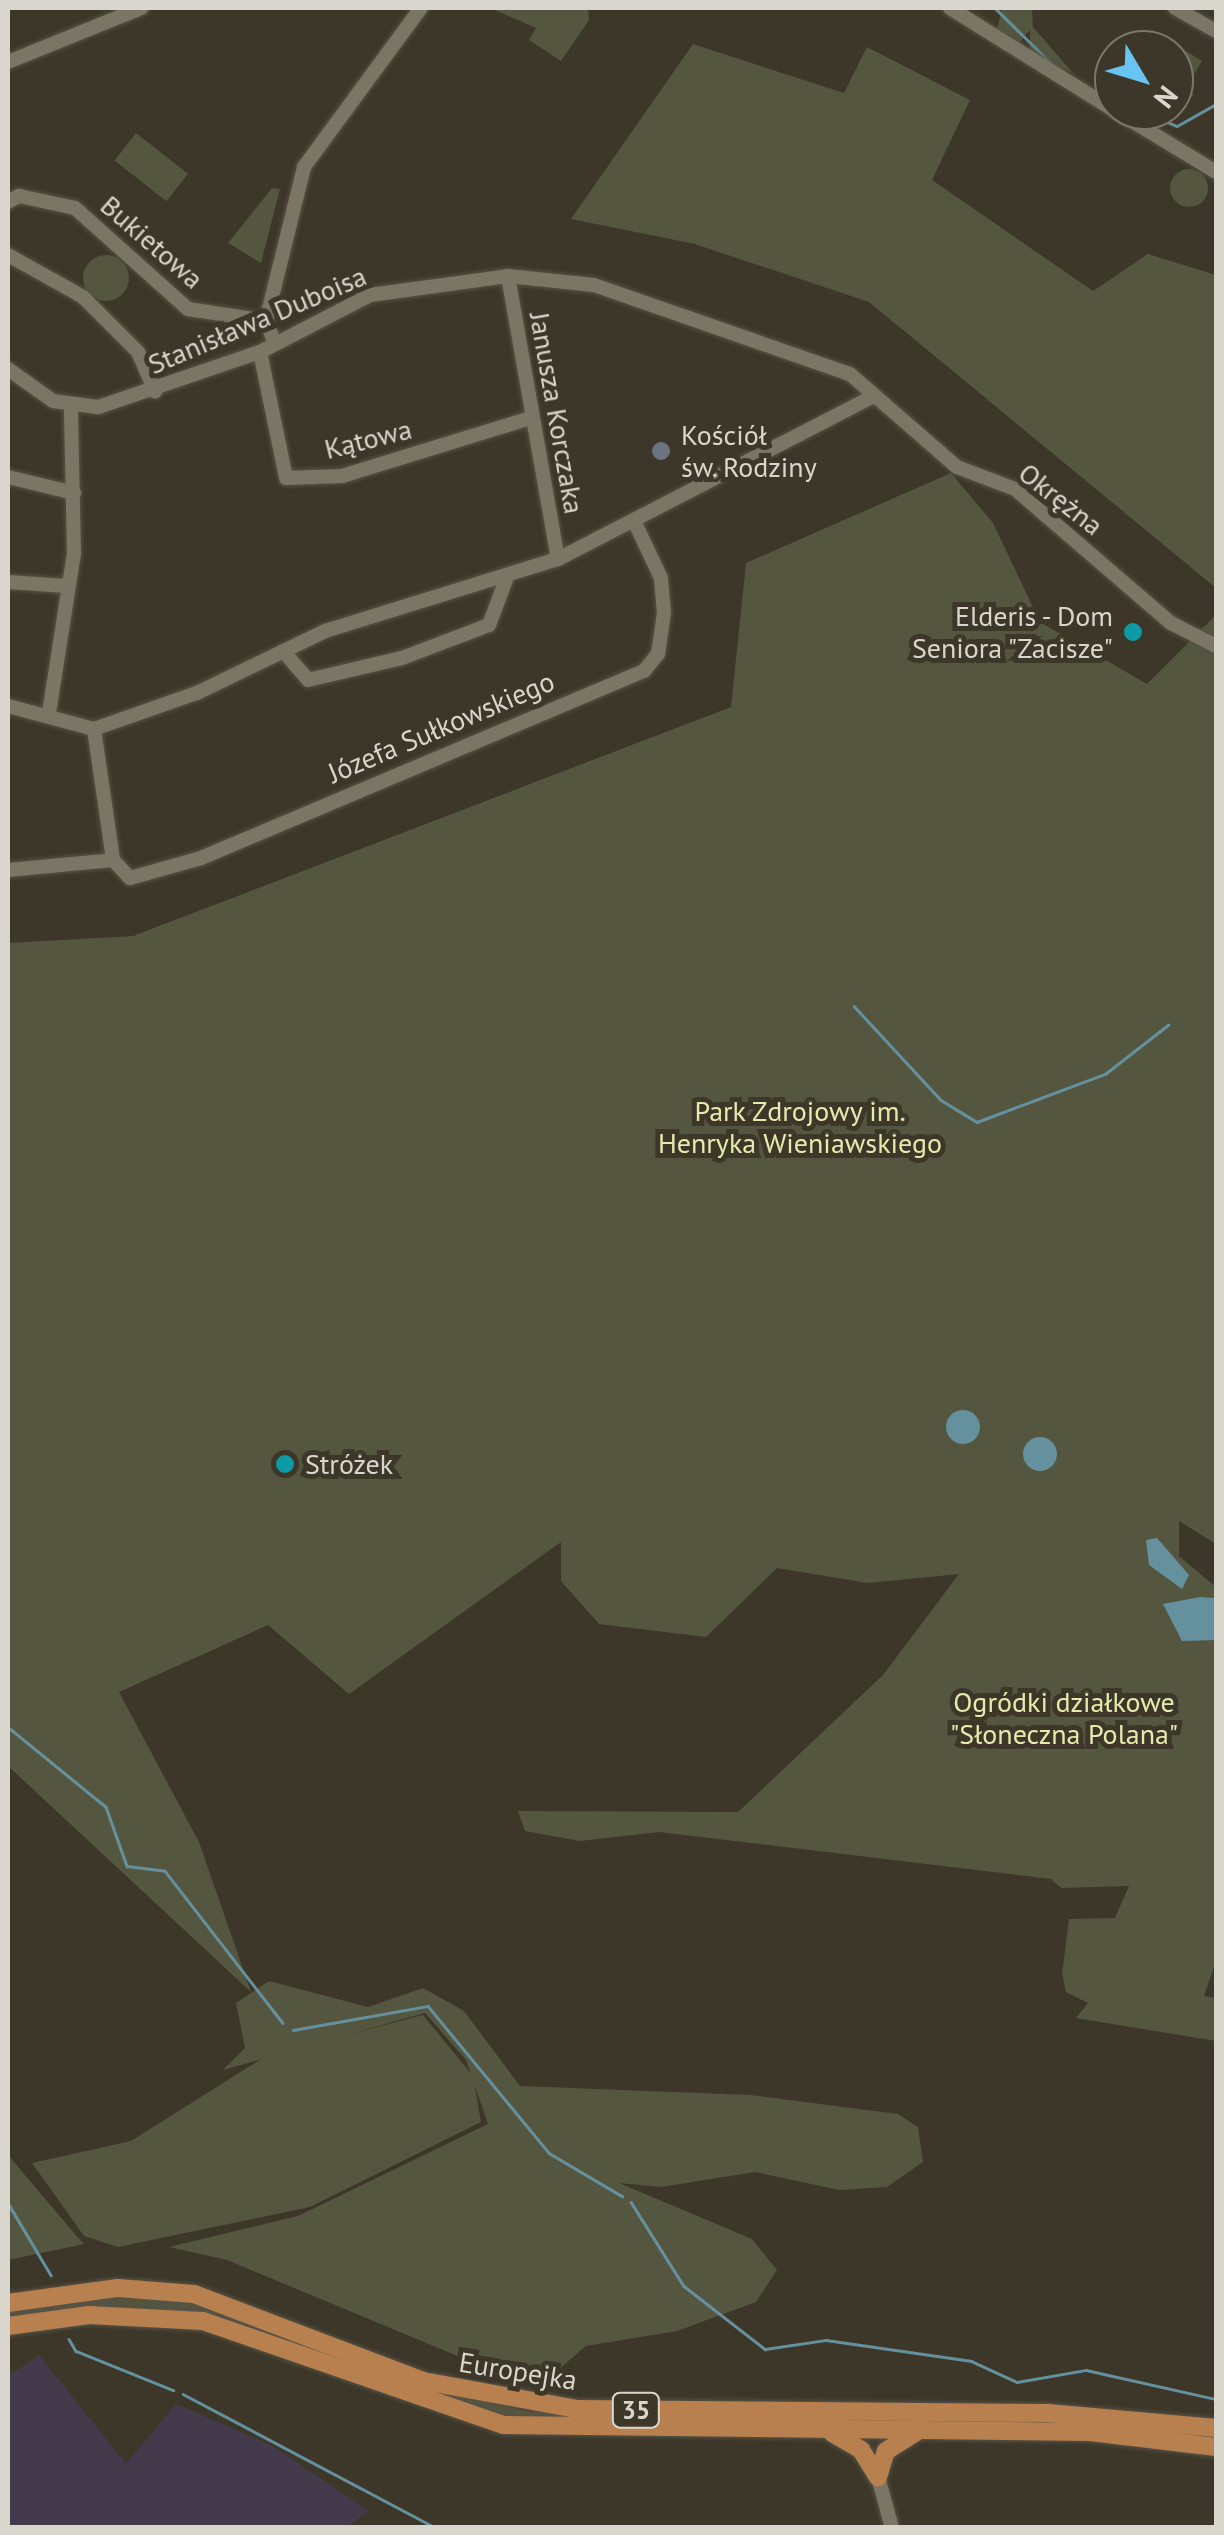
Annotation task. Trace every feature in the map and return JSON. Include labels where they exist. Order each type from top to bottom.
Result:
[{"type":"main road","name":"Europejka","points":[[8,2303],[118,2288],[194,2294],[423,2381],[543,2406],[1048,2412],[1216,2428]]},
{"type":"main road","name":"Europejka","points":[[8,2326],[89,2314],[203,2321],[504,2425],[1090,2432],[1216,2447]]},
{"type":"main road","points":[[822,2430],[861,2450],[878,2477]]},
{"type":"main road","points":[[878,2477],[886,2450],[923,2430]]},
{"type":"street","points":[[8,62],[140,8]]},
{"type":"street","points":[[275,344],[266,321],[304,167],[421,8]]},
{"type":"street","points":[[950,8],[1094,100]]},
{"type":"street","points":[[1175,8],[1216,31]]},
{"type":"street","points":[[1147,130],[1216,172]]},
{"type":"street","name":"Bukietowa","points":[[8,202],[19,196],[75,208],[188,310],[266,321]]},
{"type":"street","points":[[8,255],[83,297],[138,352],[155,392]]},
{"type":"street","name":"Stanisława Duboisa","points":[[70,407],[155,392],[260,352],[370,295],[508,276],[594,285],[711,319],[821,359],[872,398]]},
{"type":"street","name":"Janusza Korczaka","points":[[508,276],[530,418],[558,559]]},
{"type":"street","name":"Kątowa","points":[[260,352],[286,478],[342,476],[530,418]]},
{"type":"street","points":[[8,369],[70,407],[74,493],[67,586],[49,713]]},
{"type":"street","points":[[8,706],[49,713],[94,729],[282,650],[506,580],[558,559],[872,398]]},
{"type":"street","name":"Okrężna","points":[[872,398],[958,467],[1014,488],[1171,623],[1216,646]]},
{"type":"street","points":[[8,477],[74,493]]},
{"type":"street","name":"Józefa Sułkowskiego","points":[[8,870],[112,860],[130,878],[201,858],[644,671],[658,654],[664,613],[661,578],[634,520]]},
{"type":"street","points":[[282,650],[308,680],[402,658],[489,625],[506,580]]},
{"type":"street","points":[[8,582],[67,586]]},
{"type":"street","points":[[94,729],[112,860]]},
{"type":"street","points":[[878,2477],[892,2528]]},
{"type":"shaded area","points":[[39,2355],[126,2464],[176,2404],[271,2445],[369,2511],[345,2528],[8,2527],[8,2376]]},
{"type":"green space","points":[[490,8],[588,8],[589,20],[561,61],[529,40],[536,28]]},
{"type":"green space","points":[[1002,8],[1032,9],[1033,27],[1073,73],[1030,54],[1030,30],[1018,44],[997,30]]},
{"type":"green space","points":[[693,44],[844,93],[867,47],[970,100],[932,180],[1093,291],[1148,254],[1216,275],[1216,588],[869,302],[695,244],[571,219]]},
{"type":"green space","points":[[1194,56],[1202,61],[1194,74]]},
{"type":"green space","points":[[136,133],[188,174],[166,201],[114,161]]},
{"type":"green space","points":[[1189,169],[1203,174],[1208,188],[1203,202],[1189,207],[1175,202],[1170,188],[1175,174]]},
{"type":"green space","points":[[272,188],[280,189],[261,263],[228,243]]},
{"type":"green space","points":[[106,255],[122,262],[129,278],[122,294],[106,301],[90,294],[83,278],[90,262]]},
{"type":"green space","name":"Park Zdrojowy im. Henryka Wieniawskiego","points":[[951,473],[993,523],[1040,622],[1147,684],[1216,615],[1216,1544],[1179,1521],[1179,1556],[1216,1587],[1216,1961],[1204,1996],[1216,1998],[1216,2041],[1076,2018],[1088,2003],[1066,1992],[1062,1974],[1069,1919],[1115,1918],[1129,1886],[1061,1888],[1051,1879],[659,1832],[580,1841],[525,1831],[518,1811],[738,1812],[883,1675],[959,1574],[868,1583],[777,1568],[706,1637],[599,1624],[561,1581],[561,1542],[349,1694],[268,1625],[119,1692],[199,1842],[251,1992],[8,1766],[8,943],[133,936],[731,707],[746,563]]},
{"type":"green space","points":[[269,1981],[368,2007],[423,1988],[464,2011],[520,2086],[751,2095],[898,2114],[918,2127],[923,2162],[887,2187],[839,2190],[755,2172],[661,2187],[619,2183],[752,2239],[777,2270],[756,2302],[677,2331],[586,2346],[557,2371],[479,2365],[227,2260],[169,2247],[298,2216],[488,2124],[466,2060],[425,2013],[223,2070],[245,2048],[236,2003]]},
{"type":"green space","points":[[423,2015],[473,2076],[481,2122],[310,2207],[118,2247],[84,2236],[32,2163],[131,2141],[266,2056]]},
{"type":"green space","points":[[8,2155],[74,2233],[84,2244],[8,2260]]},
{"type":"green space","points":[[123,2295],[191,2301],[427,2388],[527,2411],[1049,2419],[1216,2441],[501,2418],[189,2313],[92,2308],[8,2318],[8,2309]]},
{"type":"water","points":[[963,1410],[975,1415],[980,1427],[975,1439],[963,1444],[951,1439],[946,1427],[951,1415]]},
{"type":"water","points":[[1040,1437],[1052,1442],[1057,1454],[1052,1466],[1040,1471],[1028,1466],[1023,1454],[1028,1442]]},
{"type":"water","points":[[1157,1538],[1189,1575],[1182,1589],[1149,1565],[1146,1540]]},
{"type":"water","points":[[1216,1598],[1216,1640],[1182,1641],[1163,1604]]},
{"type":"waterway","points":[[995,8],[1050,62]]},
{"type":"waterway","points":[[1194,116],[1216,104]]},
{"type":"waterway","points":[[854,1006],[941,1100],[977,1122],[1105,1074],[1168,1025]]},
{"type":"waterway","points":[[8,1727],[106,1807],[127,1866],[165,1871],[283,2023]]},
{"type":"waterway","points":[[293,2030],[428,2006],[549,2153],[622,2196]]},
{"type":"waterway","points":[[631,2202],[684,2286],[765,2349],[826,2340],[971,2361],[1017,2382],[1086,2370],[1216,2399]]},
{"type":"waterway","points":[[8,2203],[51,2275]]},
{"type":"waterway","points":[[69,2339],[76,2351],[173,2390]]},
{"type":"waterway","points":[[183,2394],[436,2528]]},
{"type":"place","name":"Kościół św. Rodziny","points":[[661,451]]},
{"type":"place","name":"Elderis - Dom Seniora \"Zacisze\"","points":[[1133,632]]},
{"type":"place","name":"Stróżek","points":[[285,1464]]},
{"type":"park label","name":"Ogródki działkowe \"Słoneczna Polana\"","points":[[1064,1718]]}]
